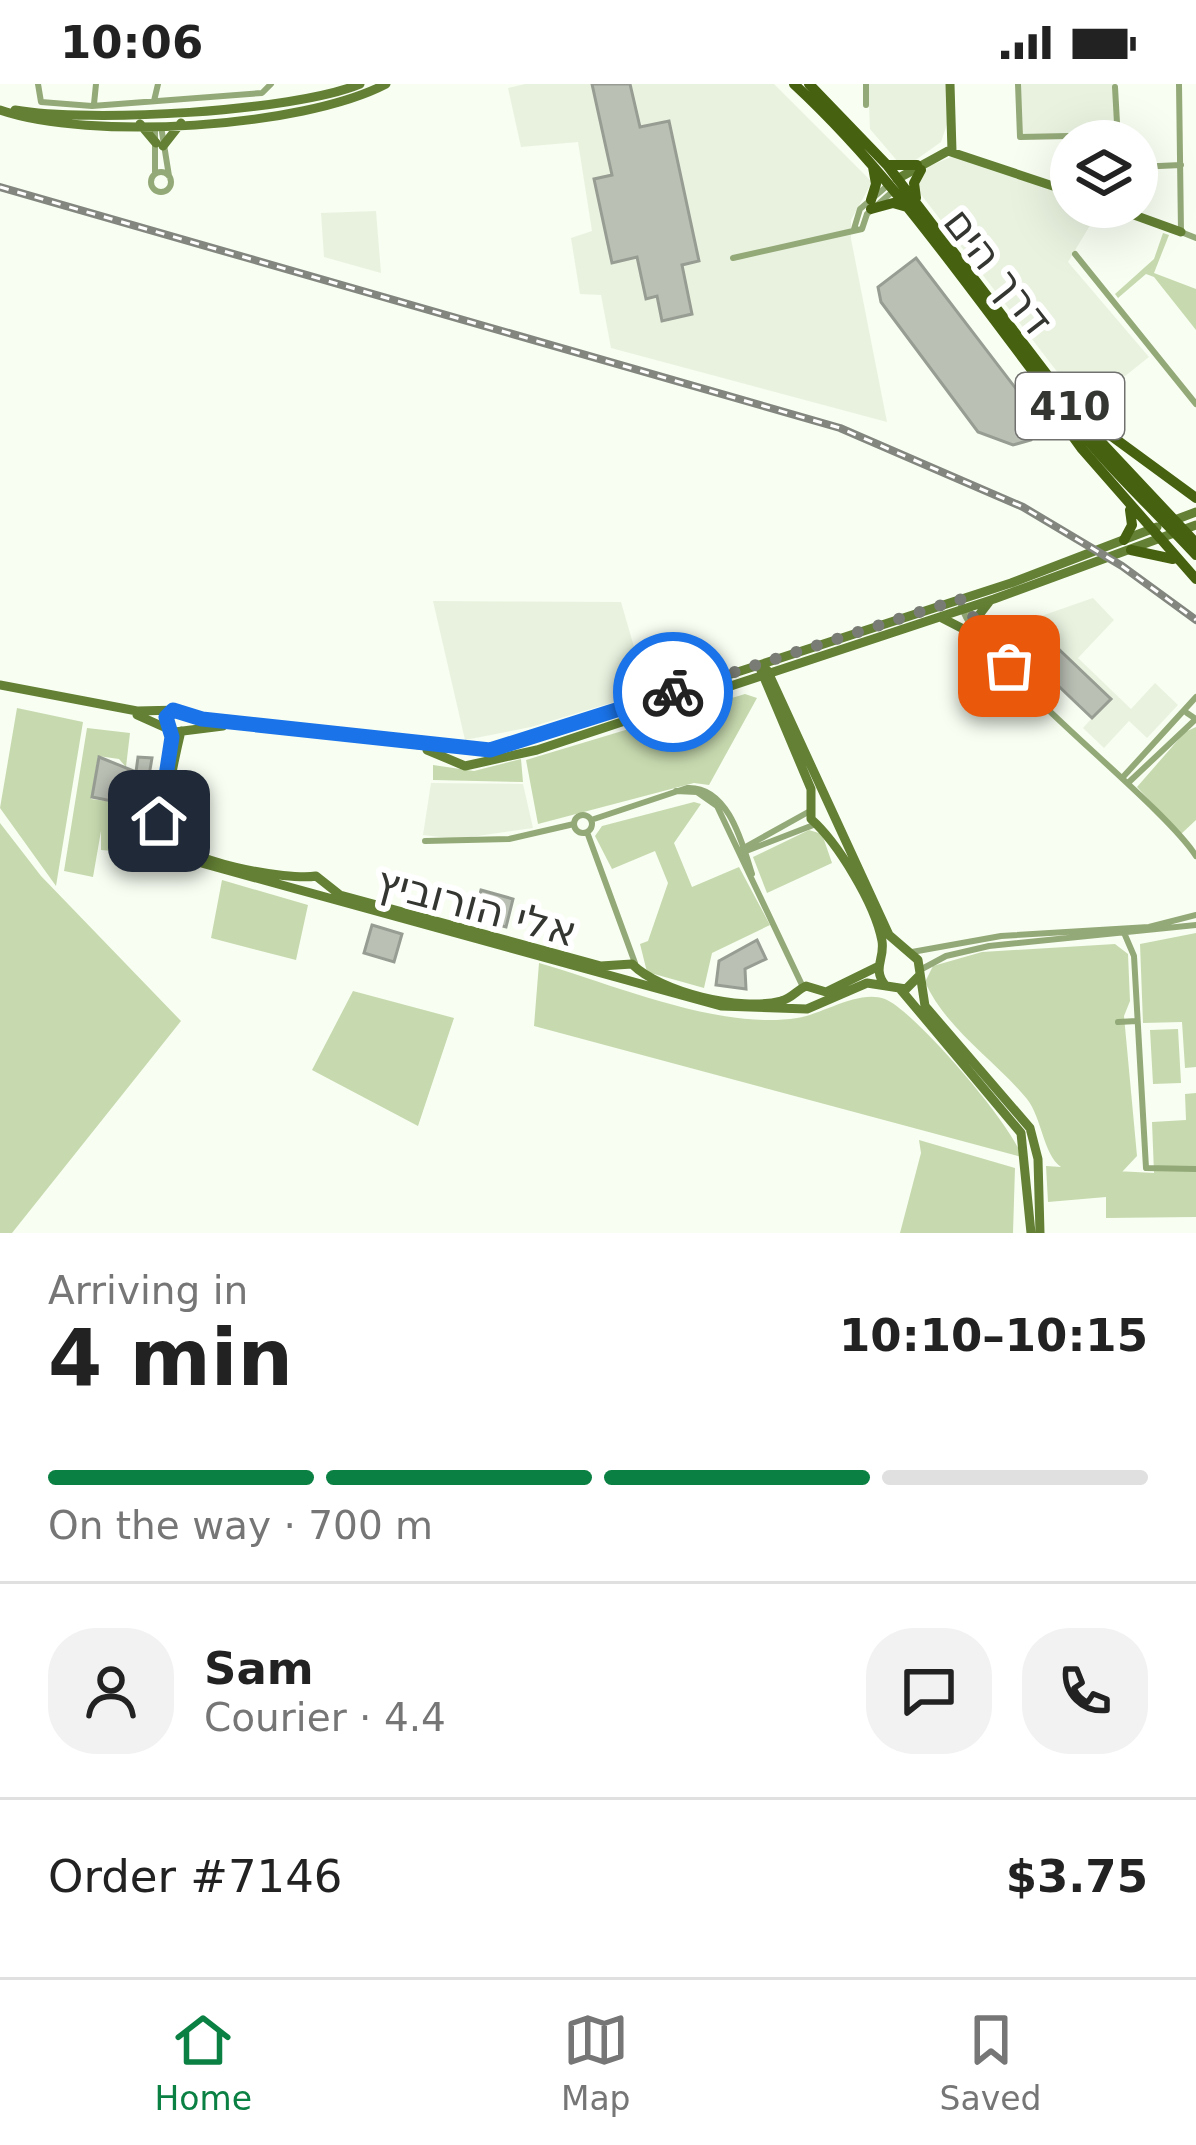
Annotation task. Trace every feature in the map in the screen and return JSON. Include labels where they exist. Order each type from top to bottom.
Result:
[{"type":"main road","name":"דרך הים","points":[[794,84],[896,185],[1086,438],[1196,555]]},
{"type":"main road","name":"דרך הים","points":[[809,84],[886,165],[896,185]]},
{"type":"main road","points":[[872,164],[876,180],[871,204],[914,207],[919,167],[886,165]]},
{"type":"main road","name":"דרך הים","points":[[914,207],[960,256],[1087,427],[1196,543]]},
{"type":"main road","points":[[960,256],[1086,412],[1157,471],[1192,493]]},
{"type":"main road","points":[[999,326],[1072,437],[1196,579]]},
{"type":"main road","points":[[1126,501],[1132,521],[1127,545],[1156,551],[1182,565]]},
{"type":"street","points":[[38,84],[38,100],[94,106],[308,99],[360,84]]},
{"type":"street","points":[[94,106],[96,84]]},
{"type":"street","points":[[140,124],[159,144],[169,176],[171,185],[161,193],[151,185],[159,144],[158,84]]},
{"type":"street","points":[[0,108],[59,126],[182,122],[311,110],[386,84]]},
{"type":"street","points":[[866,84],[866,104]]},
{"type":"street","points":[[950,84],[951,145]]},
{"type":"street","points":[[1018,84],[1020,137],[1050,137]]},
{"type":"street","points":[[1179,84],[1181,232]]},
{"type":"street","points":[[0,108],[62,116],[271,86]]},
{"type":"street","points":[[1115,87],[1117,120]]},
{"type":"street","points":[[159,144],[182,122]]},
{"type":"street","points":[[733,258],[858,229],[871,204],[951,145]]},
{"type":"street","points":[[951,145],[1050,184]]},
{"type":"street","points":[[1158,166],[1181,165]]},
{"type":"street","points":[[155,174],[169,176]]},
{"type":"street","points":[[1158,224],[1196,238]]},
{"type":"street","points":[[1075,254],[1196,404]]},
{"type":"street","points":[[0,685],[107,706],[178,711],[240,724],[405,743],[470,748],[523,743],[936,618],[1084,555],[1155,534],[1196,512]]},
{"type":"street","points":[[1155,534],[1196,525]]},
{"type":"street","points":[[405,743],[470,766],[994,599],[1094,564],[1127,545]]},
{"type":"street","points":[[978,634],[980,615],[994,599]]},
{"type":"street","points":[[963,606],[978,634],[1011,670],[1126,780],[1196,856]]},
{"type":"street","points":[[936,618],[952,620],[978,634]]},
{"type":"street","points":[[768,669],[811,789],[811,809],[833,837],[879,933],[878,963],[885,986]]},
{"type":"street","points":[[768,669],[773,693],[827,803],[823,823],[889,934],[909,950],[930,1014],[1030,1129],[1038,1159],[1036,1233]]},
{"type":"street","points":[[736,683],[758,682],[773,693]]},
{"type":"street","points":[[1126,780],[1196,697]]},
{"type":"street","points":[[107,706],[175,729],[240,724]]},
{"type":"street","points":[[1126,780],[1196,719],[1186,709]]},
{"type":"street","points":[[178,711],[166,822],[173,843],[287,879],[306,878],[310,894]]},
{"type":"street","points":[[175,729],[166,717],[178,711]]},
{"type":"street","name":"אלי הורוביץ","points":[[175,729],[159,821],[169,847],[187,859],[732,1008],[815,1004]]},
{"type":"street","points":[[470,748],[480,757],[470,766]]},
{"type":"street","points":[[470,748],[459,758],[470,766]]},
{"type":"street","points":[[591,820],[676,791],[697,788],[716,797],[804,990],[815,1004],[861,984],[901,990],[1022,1133],[1036,1233]]},
{"type":"street","points":[[741,851],[827,803]]},
{"type":"street","points":[[425,841],[509,839],[574,824],[582,814],[591,820]]},
{"type":"street","points":[[591,820],[587,832],[631,946],[626,981]]},
{"type":"street","points":[[741,851],[823,823]]},
{"type":"street","points":[[574,824],[578,832],[587,832]]},
{"type":"street","name":"אלי הורוביץ","points":[[306,878],[314,876],[340,895],[602,967],[631,967],[655,981],[734,1001],[778,1002],[804,990],[829,991],[878,963]]},
{"type":"street","points":[[310,894],[322,882]]},
{"type":"street","points":[[878,963],[890,949],[1000,936],[1149,927],[1196,915]]},
{"type":"street","points":[[901,990],[920,973],[978,947],[1146,934],[1196,925]]},
{"type":"street","points":[[1134,956],[1146,934]]},
{"type":"street","points":[[1125,935],[1134,956],[1146,1168],[1196,1169]]},
{"type":"street","points":[[626,981],[631,967]]},
{"type":"street","points":[[800,1008],[804,990]]},
{"type":"street","points":[[1118,1022],[1138,1021]]},
{"type":"shaded area","points":[[525,84],[774,84],[872,182],[851,220],[851,239],[887,422],[611,348],[601,295],[580,294],[571,238],[592,231],[578,142],[521,147],[508,88]]},
{"type":"shaded area","points":[[868,84],[947,84],[948,121],[941,142],[910,164],[899,163],[870,129]]},
{"type":"shaded area","points":[[1020,84],[1115,84],[1116,120],[1050,120],[1050,134],[1021,135]]},
{"type":"shaded area","points":[[956,155],[1050,187],[1050,228],[1088,228],[1068,262],[1149,357],[1085,408],[916,188],[927,167]]},
{"type":"shaded area","points":[[376,211],[381,273],[324,257],[321,213]]},
{"type":"shaded area","points":[[1093,598],[1114,620],[1078,658],[1131,709],[1155,683],[1178,705],[1147,738],[1129,721],[1104,748],[1083,728],[1110,698],[1046,637],[1019,666],[995,632]]},
{"type":"shaded area","points":[[433,601],[621,602],[647,692],[531,727],[465,740]]},
{"type":"shaded area","points":[[431,783],[523,784],[533,828],[457,839],[423,835]]},
{"type":"green space","points":[[1163,233],[1169,235],[1154,273],[1196,289],[1196,330],[1154,277],[1146,274],[1118,298],[1115,294],[1154,259]]},
{"type":"green space","points":[[745,694],[757,698],[709,785],[694,783],[538,824],[526,760]]},
{"type":"green space","points":[[17,708],[83,722],[56,886],[0,808]]},
{"type":"green space","points":[[1196,727],[1196,820],[1181,834],[1137,787],[1185,732]]},
{"type":"green space","points":[[87,728],[130,733],[126,767],[119,759],[98,756],[91,799],[120,803],[132,812],[125,852],[101,850],[101,831],[93,877],[64,871]]},
{"type":"green space","points":[[521,759],[523,782],[433,780],[433,765],[474,771]]},
{"type":"green space","points":[[701,804],[674,843],[692,887],[739,867],[770,925],[712,953],[704,988],[647,972],[640,944],[648,941],[668,883],[655,851],[612,869],[595,836],[602,826]]},
{"type":"green space","points":[[0,823],[41,876],[181,1021],[12,1233],[0,1233]]},
{"type":"green space","points":[[809,830],[822,834],[832,863],[767,893],[753,857]]},
{"type":"green space","points":[[222,880],[308,905],[296,960],[211,938]]},
{"type":"green space","points":[[1196,933],[1196,1067],[1185,1068],[1182,1022],[1143,1023],[1140,944]]},
{"type":"green space","points":[[1115,944],[1128,954],[1130,1001],[1124,1016],[1137,1156],[1123,1171],[1154,1173],[1152,1122],[1186,1120],[1185,1094],[1196,1093],[1196,1217],[1106,1218],[1106,1197],[1048,1202],[1046,1166],[1061,1167],[1050,1154],[1032,1107],[945,1015],[925,982],[933,966],[982,952]]},
{"type":"green space","points":[[539,963],[667,1003],[734,1018],[797,1018],[864,997],[885,999],[918,1024],[961,1071],[1001,1121],[1022,1157],[534,1026]]},
{"type":"green space","points":[[353,991],[454,1018],[418,1126],[312,1070]]},
{"type":"green space","points":[[1178,1029],[1181,1083],[1153,1084],[1150,1030]]},
{"type":"green space","points":[[919,1140],[1015,1168],[1013,1233],[900,1233],[921,1153]]},
{"type":"building","points":[[592,84],[630,84],[640,127],[669,121],[699,261],[682,265],[692,314],[662,321],[657,296],[646,299],[637,257],[612,263],[594,179],[612,175]]},
{"type":"building","points":[[916,258],[1033,411],[1037,432],[1031,440],[1013,445],[978,432],[881,302],[878,287]]},
{"type":"building","points":[[1046,637],[1111,699],[1092,718],[1027,656]]},
{"type":"building","points":[[99,757],[136,772],[138,757],[152,758],[143,811],[131,809],[132,797],[120,787],[117,802],[92,797]]},
{"type":"building","points":[[481,890],[513,899],[506,927],[474,919]]},
{"type":"building","points":[[372,925],[402,934],[394,962],[364,953]]},
{"type":"building","points":[[757,940],[766,959],[745,969],[746,989],[716,985],[719,961]]},
{"type":"railway","points":[[0,187],[840,428],[1023,507],[1122,566],[1196,620]]},
{"type":"way so far","points":[[673,692],[960,599],[980,633],[1009,666]]},
{"type":"route","points":[[159,821],[172,737],[166,717],[173,710],[202,719],[490,750],[673,692]]}]
